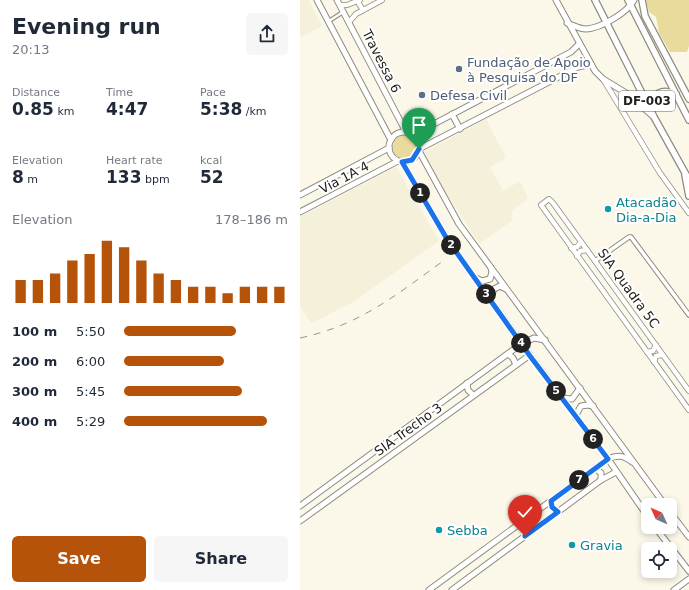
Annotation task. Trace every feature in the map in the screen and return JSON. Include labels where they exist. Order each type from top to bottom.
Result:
[{"type":"highway","name":"DF-003","points":[[595,0],[654,117],[689,180]]},
{"type":"highway","name":"DF-003","points":[[628,0],[689,120]]},
{"type":"highway","points":[[642,0],[645,16],[689,99]]},
{"type":"highway","points":[[650,107],[655,95],[659,92],[665,91],[676,94]]},
{"type":"highway","points":[[685,173],[689,196]]},
{"type":"main road","points":[[317,0],[391,140]]},
{"type":"main road","name":"Travessa 6","points":[[337,0],[406,132]]},
{"type":"main road","points":[[556,0],[590,64],[603,79],[626,93],[654,117]]},
{"type":"main road","points":[[567,23],[586,29],[606,22],[631,6],[634,0]]},
{"type":"main road","points":[[413,134],[571,52],[579,44]]},
{"type":"main road","points":[[590,64],[578,66],[419,150],[412,160],[400,161],[393,158],[389,148],[391,140],[398,133],[406,132],[413,134],[418,141],[419,150],[459,224],[660,498]]},
{"type":"main road","points":[[452,114],[460,129]]},
{"type":"main road","name":"Via 1A 4","points":[[300,196],[389,148]]},
{"type":"main road","points":[[400,161],[447,239],[473,277],[560,397],[608,459],[641,507]]},
{"type":"main road","name":"Via 1A 4","points":[[300,212],[400,161]]},
{"type":"main road","points":[[473,277],[482,281],[490,279],[492,272],[490,265]]},
{"type":"main road","points":[[490,300],[494,289],[500,286],[507,289]]},
{"type":"main road","points":[[300,506],[521,344],[532,338],[545,340]]},
{"type":"main road","points":[[508,354],[513,358],[516,365]]},
{"type":"main road","name":"SIA Trecho 3","points":[[300,521],[473,395],[530,356]]},
{"type":"main road","points":[[467,383],[468,390],[473,395]]},
{"type":"main road","points":[[560,397],[572,399],[580,388]]},
{"type":"main road","points":[[576,418],[581,406],[593,406]]},
{"type":"main road","points":[[429,590],[608,459],[623,456],[639,468]]},
{"type":"main road","points":[[594,468],[601,473],[601,480]]},
{"type":"main road","points":[[452,590],[601,480],[616,472]]},
{"type":"main road","points":[[322,490],[323,497],[329,500]]},
{"type":"main road","points":[[312,497],[318,500],[319,507]]},
{"type":"main road","points":[[551,501],[552,507],[558,512]]},
{"type":"main road","points":[[677,521],[689,537]]},
{"type":"main road","points":[[661,534],[689,571]]},
{"type":"main road","points":[[674,590],[689,579]]},
{"type":"street","points":[[340,5],[347,5],[360,0],[359,4],[364,10]]},
{"type":"street","points":[[349,22],[356,14],[382,0]]},
{"type":"street","points":[[328,21],[344,12]]},
{"type":"street","points":[[603,79],[660,173],[689,213]]},
{"type":"street","name":"SIA Quadra 5C","points":[[571,248],[541,206],[549,199],[689,391]]},
{"type":"street","points":[[595,261],[630,236],[689,315]]},
{"type":"street","points":[[581,242],[577,247],[571,248],[689,410]]},
{"type":"street","points":[[577,256],[580,251],[587,250]]},
{"type":"street","points":[[647,352],[653,350],[656,345]]},
{"type":"street","points":[[654,362],[656,356],[662,355]]},
{"type":"shaded area","points":[[300,0],[309,0],[322,26],[300,38]]},
{"type":"shaded area","points":[[646,0],[689,0],[689,46],[687,52],[670,52],[659,33],[656,17],[649,12]]},
{"type":"shaded area","points":[[486,119],[506,158],[490,167],[503,191],[520,181],[528,198],[511,211],[513,218],[511,221],[479,243],[447,195],[423,153]]},
{"type":"shaded area","points":[[405,135],[414,138],[417,147],[414,156],[405,159],[396,156],[393,147],[396,138]]},
{"type":"shaded area","points":[[396,167],[439,241],[353,302],[312,323],[300,306],[300,217]]},
{"type":"railway","points":[[300,338],[322,332],[360,317],[378,307],[446,259]]},
{"type":"place","name":"Fundação de Apoio à Pesquisa do DF","points":[[459,69]]},
{"type":"place","name":"Defesa Civil","points":[[422,95]]},
{"type":"place","name":"Atacadão Dia-a-Dia","points":[[608,209]]},
{"type":"place","name":"Sebba","points":[[439,530]]},
{"type":"place","name":"Gravia","points":[[572,545]]},
{"type":"route","points":[[419,149],[416,156],[412,160],[402,162],[447,239],[560,397],[608,459],[551,501],[552,507],[558,512],[525,536]]}]
